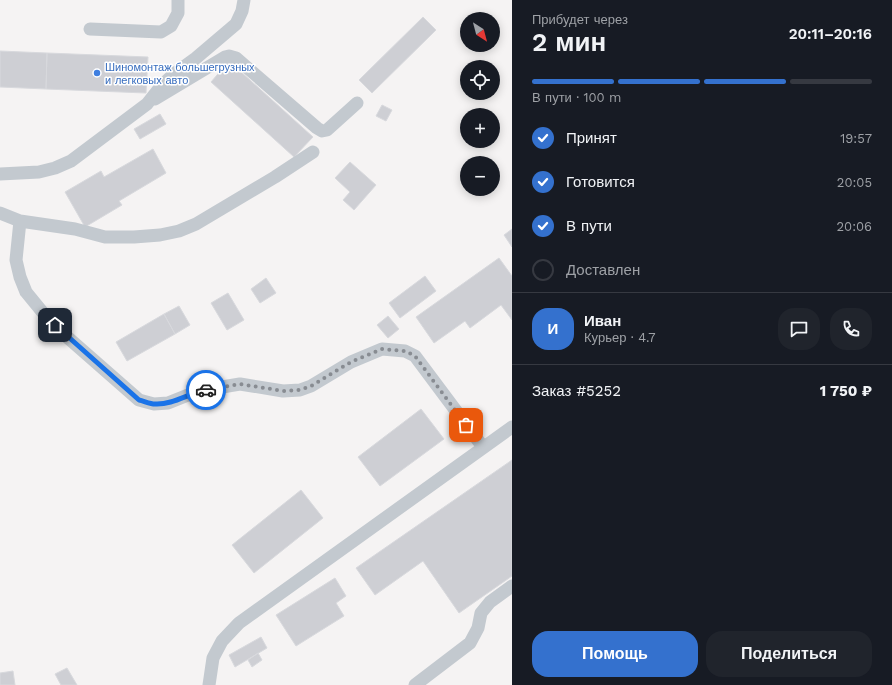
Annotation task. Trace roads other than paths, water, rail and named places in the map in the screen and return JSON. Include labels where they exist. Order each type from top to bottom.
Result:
[{"type":"lane","points":[[90,29],[161,32],[171,26],[178,13],[178,0]]},
{"type":"lane","points":[[147,104],[162,85],[174,74],[196,58],[236,24],[242,11],[244,0]]},
{"type":"lane","points":[[0,174],[39,172],[55,168],[72,160],[147,104],[224,57],[229,56],[236,58],[322,131],[327,130],[357,103]]},
{"type":"lane","points":[[0,213],[20,220],[75,229],[105,237],[160,235],[179,231],[196,224],[275,177],[313,152]]},
{"type":"lane","points":[[20,220],[16,260],[20,277],[26,292],[44,314],[66,336],[139,400],[154,404],[168,403],[198,391],[240,384],[283,391],[300,390],[311,386],[351,362],[382,349],[405,351],[415,356],[483,447]]},
{"type":"lane","points":[[209,685],[213,658],[222,641],[239,623],[512,427]]},
{"type":"lane","points":[[415,685],[470,643],[478,628],[481,613],[490,602],[512,586]]},
{"type":"place","name":"Шиномонтаж большегрузных и легковых авто","points":[[97,73]]}]
